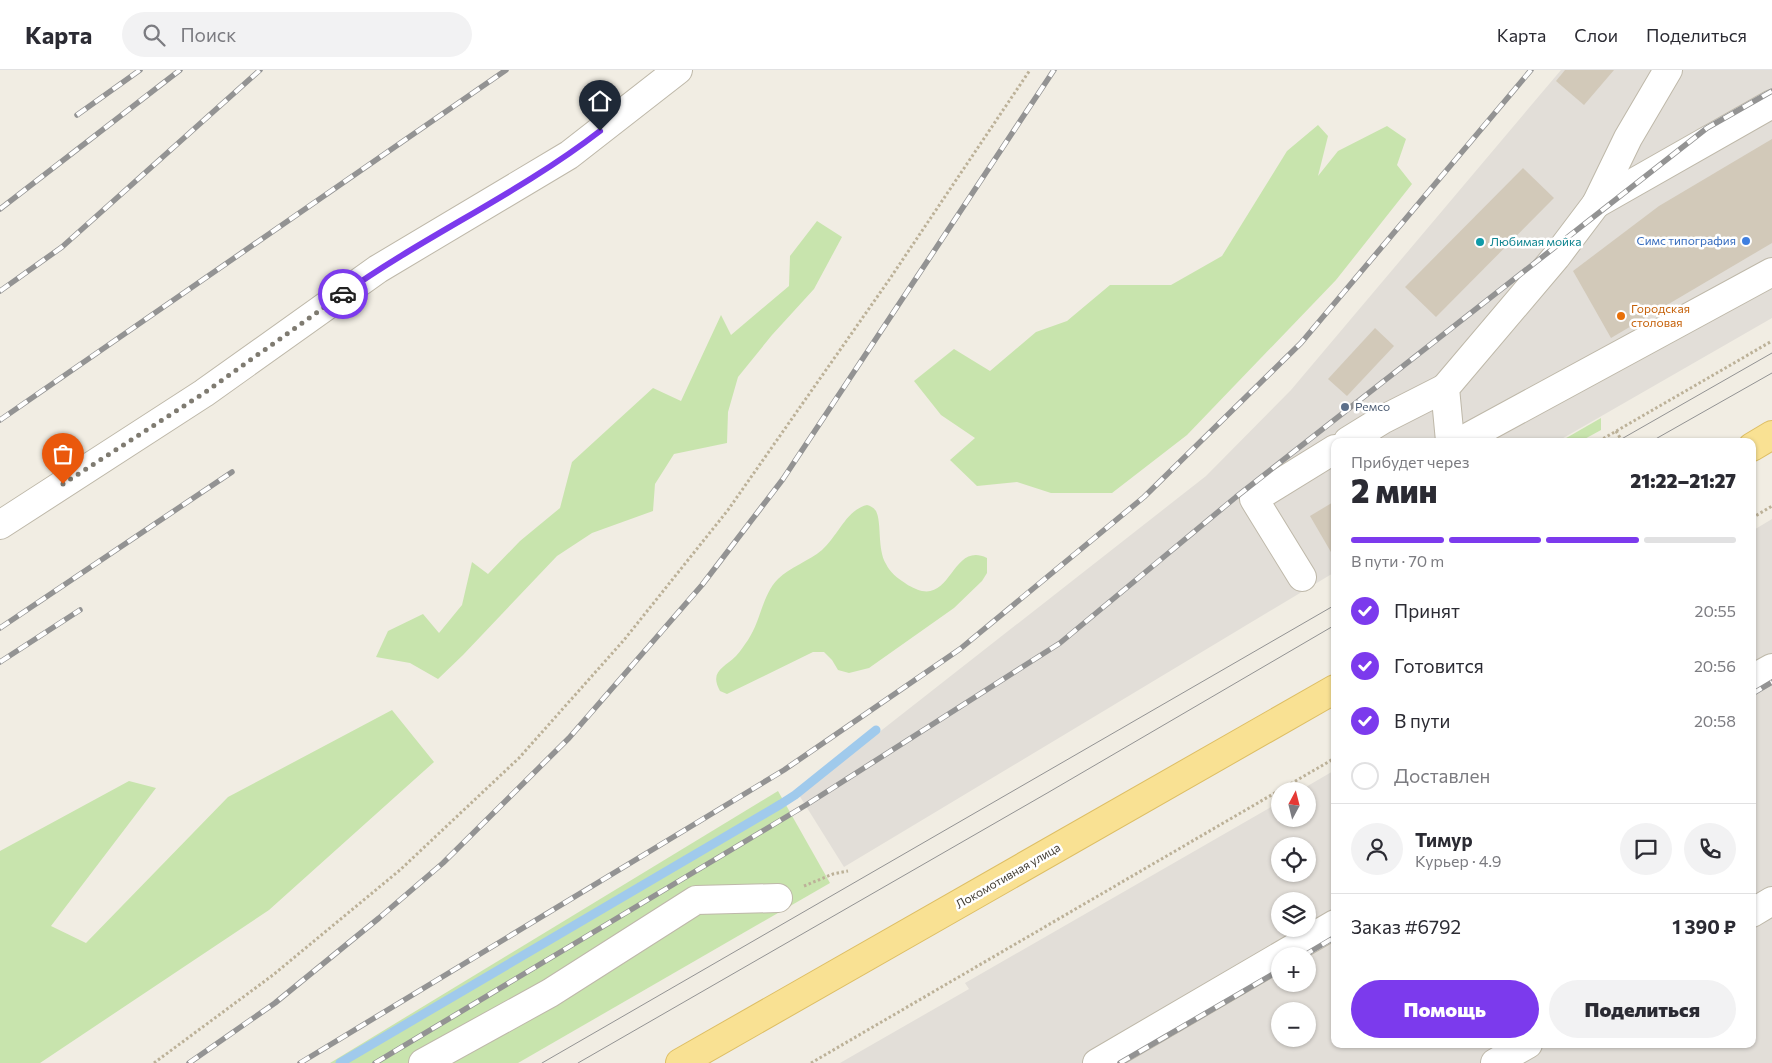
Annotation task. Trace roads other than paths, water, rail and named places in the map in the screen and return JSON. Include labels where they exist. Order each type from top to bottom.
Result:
[{"type":"main road","points":[[1756,445],[1772,435]]},
{"type":"main road","name":"Локомотивная улица","points":[[680,1063],[1331,691]]},
{"type":"lane","points":[[0,525],[204,393],[378,269],[569,155],[678,70]]},
{"type":"lane","points":[[1353,438],[1382,420],[1445,388],[1556,257],[1596,204],[1628,138],[1668,70]]},
{"type":"lane","points":[[1596,204],[1772,104]]},
{"type":"lane","points":[[1467,438],[1772,272]]},
{"type":"lane","points":[[1445,388],[1450,438]]},
{"type":"lane","points":[[1302,578],[1254,499],[1331,451]]},
{"type":"lane","points":[[1756,677],[1772,668]]},
{"type":"lane","points":[[422,1063],[550,993],[696,900],[778,898]]},
{"type":"lane","points":[[1756,911],[1772,902]]},
{"type":"lane","points":[[1097,1063],[1331,926]]},
{"type":"lane","points":[[1495,1063],[1521,1048]]},
{"type":"waterway","points":[[340,1063],[781,804],[795,795],[876,730]]},
{"type":"tram line","points":[[1623,438],[1772,353]]},
{"type":"tram line","points":[[1657,438],[1772,373]]},
{"type":"tram line","points":[[542,1063],[1331,607]]},
{"type":"tram line","points":[[578,1063],[1331,627]]},
{"type":"railway","points":[[77,115],[140,70]]},
{"type":"railway","points":[[0,209],[180,70]]},
{"type":"railway","points":[[0,291],[62,247],[260,70]]},
{"type":"railway","points":[[0,420],[506,70]]},
{"type":"railway","points":[[189,1063],[275,1003],[379,918],[443,863],[569,738],[702,585],[783,479],[1054,70]]},
{"type":"railway","points":[[300,1063],[784,770],[960,649],[1144,497],[1301,343],[1531,70]]},
{"type":"railway","points":[[375,1063],[806,805],[1060,643],[1236,497],[1707,128],[1772,91]]},
{"type":"railway","points":[[0,628],[232,472]]},
{"type":"railway","points":[[0,662],[80,610]]},
{"type":"railway","points":[[1756,692],[1772,682]]},
{"type":"railway","points":[[1316,948],[1331,939]]},
{"type":"railway","points":[[1120,1063],[1271,975]]},
{"type":"place","name":"Симс типография","points":[[1746,241]]},
{"type":"place","name":"Любимая мойка","points":[[1480,242]]},
{"type":"place","name":"Городская столовая","points":[[1621,316]]},
{"type":"place","name":"Ремсо","points":[[1345,407]]}]
